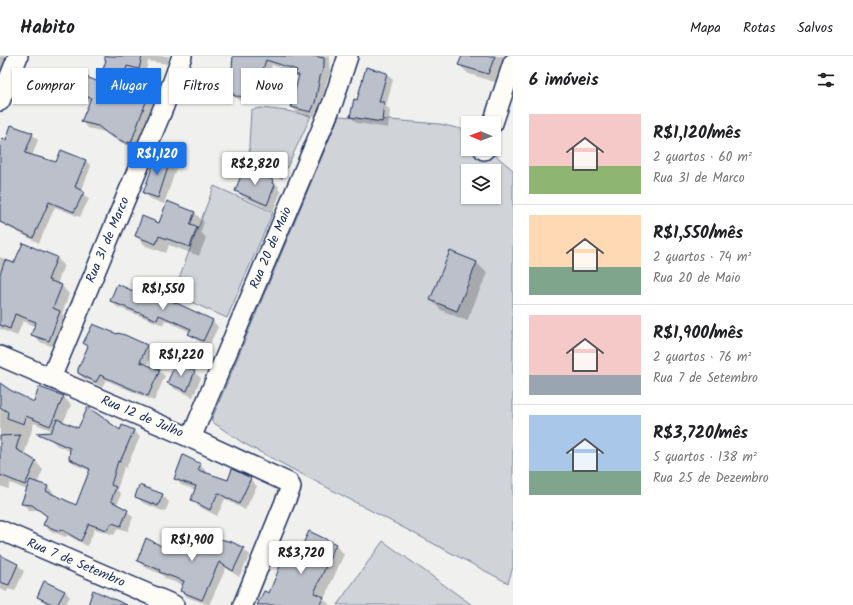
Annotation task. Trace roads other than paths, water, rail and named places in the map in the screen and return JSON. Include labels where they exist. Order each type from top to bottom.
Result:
[{"type":"street","points":[[0,101],[18,56]]},
{"type":"street","name":"Rua 31 de Marco","points":[[51,378],[164,106],[182,56]]},
{"type":"street","name":"Rua 20 de Maio","points":[[191,438],[333,102],[348,56]]},
{"type":"street","points":[[495,116],[513,63]]},
{"type":"street","name":"Rua 12 de Julho","points":[[0,356],[191,438],[289,483],[291,487],[243,605]]},
{"type":"street","name":"Rua 7 de Setembro","points":[[0,530],[174,605]]}]
